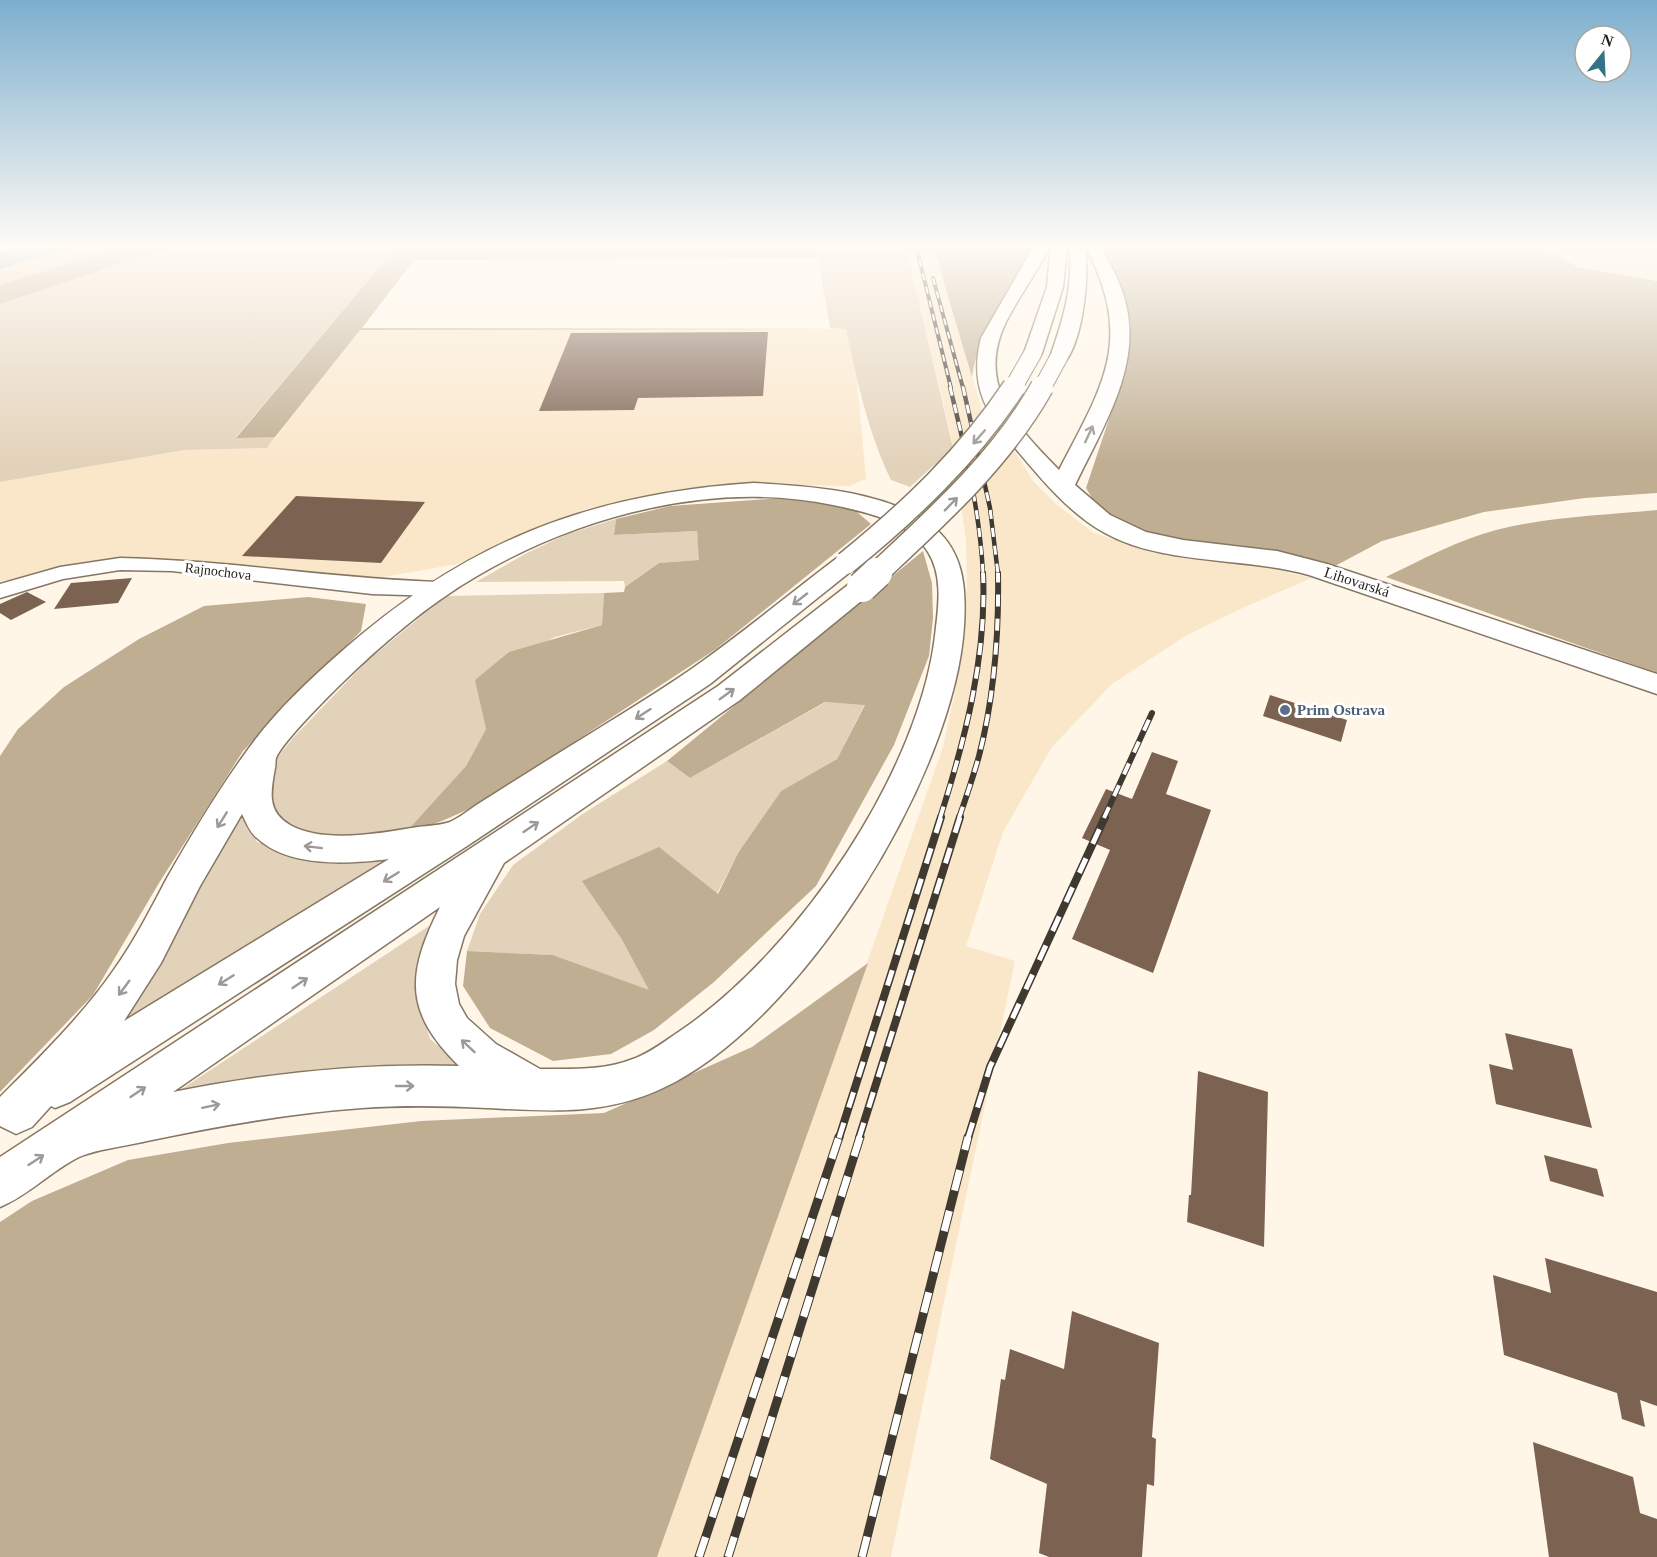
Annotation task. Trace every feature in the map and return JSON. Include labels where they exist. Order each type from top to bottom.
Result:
[{"type":"main road","name":"Lihovarská","points":[[999,319],[987,343],[986,376],[990,393],[999,413],[1063,486],[1099,518],[1116,529],[1141,539],[1173,546],[1255,555],[1318,569],[1655,687]]},
{"type":"main road","points":[[0,1184],[729,693],[854,575],[918,501],[982,434],[1006,401],[1033,353],[1047,319]]},
{"type":"main road","points":[[8,1117],[455,836],[854,575],[938,516],[1008,439],[1038,397],[1059,357],[1071,319]]},
{"type":"main road","points":[[1063,486],[1105,398],[1116,366],[1120,345],[1120,319]]},
{"type":"main road","points":[[8,1117],[91,1031],[135,972],[187,877],[263,752],[339,671],[388,628],[439,589],[519,544],[592,516],[663,500],[741,492],[780,492],[821,496],[882,510],[912,524],[931,538],[942,554],[948,570],[952,613],[949,652],[941,690],[904,780],[874,835],[836,895],[796,948],[733,1015],[696,1044],[652,1072],[614,1085],[535,1089],[398,1086],[280,1094],[209,1106],[72,1136]]},
{"type":"main road","points":[[263,752],[255,786],[256,809],[264,824],[276,835],[286,840],[315,847],[353,848],[455,836]]},
{"type":"main road","points":[[491,855],[454,916],[442,941],[434,968],[435,996],[445,1020],[469,1048],[496,1067],[535,1089]]},
{"type":"street","name":"Rajnochova","points":[[0,591],[60,573],[120,564],[171,565],[372,587],[439,589]]},
{"type":"shaded area","points":[[0,319],[336,319],[236,437],[275,437],[267,448],[184,450],[0,482]]},
{"type":"shaded area","points":[[336,319],[369,319],[362,328],[838,329],[360,330],[275,437],[236,438]]},
{"type":"shaded area","points":[[828,319],[923,319],[953,448],[910,487],[891,480],[883,462],[859,387],[846,329],[830,328]]},
{"type":"shaded area","points":[[923,319],[955,319],[982,410],[1017,455],[1033,481],[1056,504],[1094,533],[1167,555],[1242,562],[1312,578],[1187,635],[1112,684],[1052,747],[1003,832],[966,946],[1015,961],[891,1557],[657,1557],[943,747],[956,687],[967,586],[966,540],[951,436]]},
{"type":"shaded area","points":[[955,319],[992,319],[981,342],[972,377]]},
{"type":"shaded area","points":[[1130,319],[1657,319],[1657,493],[1585,498],[1484,512],[1382,541],[1335,566],[1137,531],[1100,512],[1086,488],[1122,380]]},
{"type":"shaded area","points":[[846,329],[857,380],[866,479],[849,486],[703,487],[645,496],[586,509],[458,564],[371,579],[145,565],[0,581],[0,482],[184,450],[267,448],[359,330]]},
{"type":"shaded area","points":[[795,497],[850,506],[871,524],[716,649],[478,805],[442,821],[405,833],[466,766],[486,729],[475,680],[509,652],[602,625],[604,593],[624,592],[625,587],[659,563],[699,560],[697,531],[614,535],[616,519],[670,506]]},
{"type":"shaded area","points":[[1657,510],[1657,673],[1386,577],[1454,545],[1496,530],[1555,519]]},
{"type":"shaded area","points":[[616,519],[614,535],[697,531],[700,560],[659,563],[625,587],[624,581],[476,582],[525,554],[567,534]]},
{"type":"shaded area","points":[[923,551],[932,583],[933,618],[929,656],[894,745],[816,886],[714,982],[654,1030],[611,1054],[553,1061],[490,1028],[463,986],[467,951],[553,955],[649,990],[621,938],[582,881],[659,847],[718,894],[738,853],[781,791],[837,759],[865,705],[825,702],[690,778],[667,761]]},
{"type":"shaded area","points":[[604,593],[602,625],[555,637],[476,679],[486,729],[466,766],[405,833],[331,837],[295,829],[281,819],[271,801],[269,768],[293,738],[367,661],[446,596]]},
{"type":"shaded area","points":[[308,597],[366,604],[361,631],[243,751],[159,883],[93,995],[0,1092],[0,756],[18,729],[64,687],[139,639],[204,606]]},
{"type":"shaded area","points":[[826,702],[865,704],[837,759],[781,791],[738,853],[717,894],[621,938],[650,991],[553,955],[467,951],[480,914],[513,865],[584,813],[667,761],[690,778]]},
{"type":"shaded area","points":[[239,807],[257,842],[300,856],[393,857],[105,1037]]},
{"type":"shaded area","points":[[432,924],[415,984],[430,1039],[469,1071],[389,1067],[292,1073],[162,1102]]},
{"type":"shaded area","points":[[868,963],[657,1557],[0,1557],[0,1222],[32,1201],[128,1160],[228,1143],[421,1121],[604,1113],[752,1047]]},
{"type":"building","points":[[768,332],[763,396],[638,398],[634,410],[539,411],[571,333]]},
{"type":"building","points":[[296,496],[425,502],[381,563],[242,556]]},
{"type":"building","points":[[132,578],[118,603],[54,609],[71,583]]},
{"type":"building","points":[[27,592],[46,602],[11,620],[0,613],[0,604]]},
{"type":"building","points":[[1270,695],[1347,720],[1341,742],[1263,716]]},
{"type":"building","points":[[1152,752],[1178,761],[1166,794],[1211,810],[1153,973],[1072,939],[1110,850],[1082,838],[1106,789],[1132,799]]},
{"type":"building","points":[[1505,1033],[1572,1049],[1592,1128],[1496,1104],[1489,1064],[1513,1070]]},
{"type":"building","points":[[1198,1071],[1268,1092],[1264,1247],[1187,1222],[1189,1195],[1191,1195]]},
{"type":"building","points":[[1544,1155],[1597,1169],[1604,1197],[1550,1181]]},
{"type":"building","points":[[1545,1258],[1657,1292],[1657,1406],[1640,1400],[1645,1427],[1622,1419],[1617,1393],[1504,1355],[1493,1275],[1551,1293]]},
{"type":"building","points":[[1072,1311],[1159,1343],[1152,1437],[1156,1439],[1154,1486],[1147,1484],[1142,1557],[1049,1557],[1039,1553],[1047,1484],[990,1459],[1001,1379],[1005,1380],[1010,1349],[1064,1369]]},
{"type":"building","points":[[1533,1442],[1633,1477],[1640,1513],[1657,1519],[1657,1557],[1549,1557]]},
{"type":"railway","points":[[934,319],[951,388]]},
{"type":"railway","points":[[944,319],[963,388]]},
{"type":"railway","points":[[950,387],[975,504],[983,574]]},
{"type":"railway","points":[[963,387],[990,508],[998,574]]},
{"type":"railway","points":[[940,818],[966,728],[978,666],[983,574]]},
{"type":"railway","points":[[959,818],[979,756],[992,688],[998,619],[998,574]]},
{"type":"railway","points":[[1104,818],[1152,713]]},
{"type":"railway","points":[[839,1138],[941,817]]},
{"type":"railway","points":[[859,1138],[960,817]]},
{"type":"railway","points":[[968,1138],[990,1067],[1105,817]]},
{"type":"railway","points":[[699,1557],[839,1137]]},
{"type":"railway","points":[[728,1557],[860,1137]]},
{"type":"railway","points":[[862,1557],[968,1137]]},
{"type":"place","name":"Prim Ostrava","points":[[1285,710]]}]
